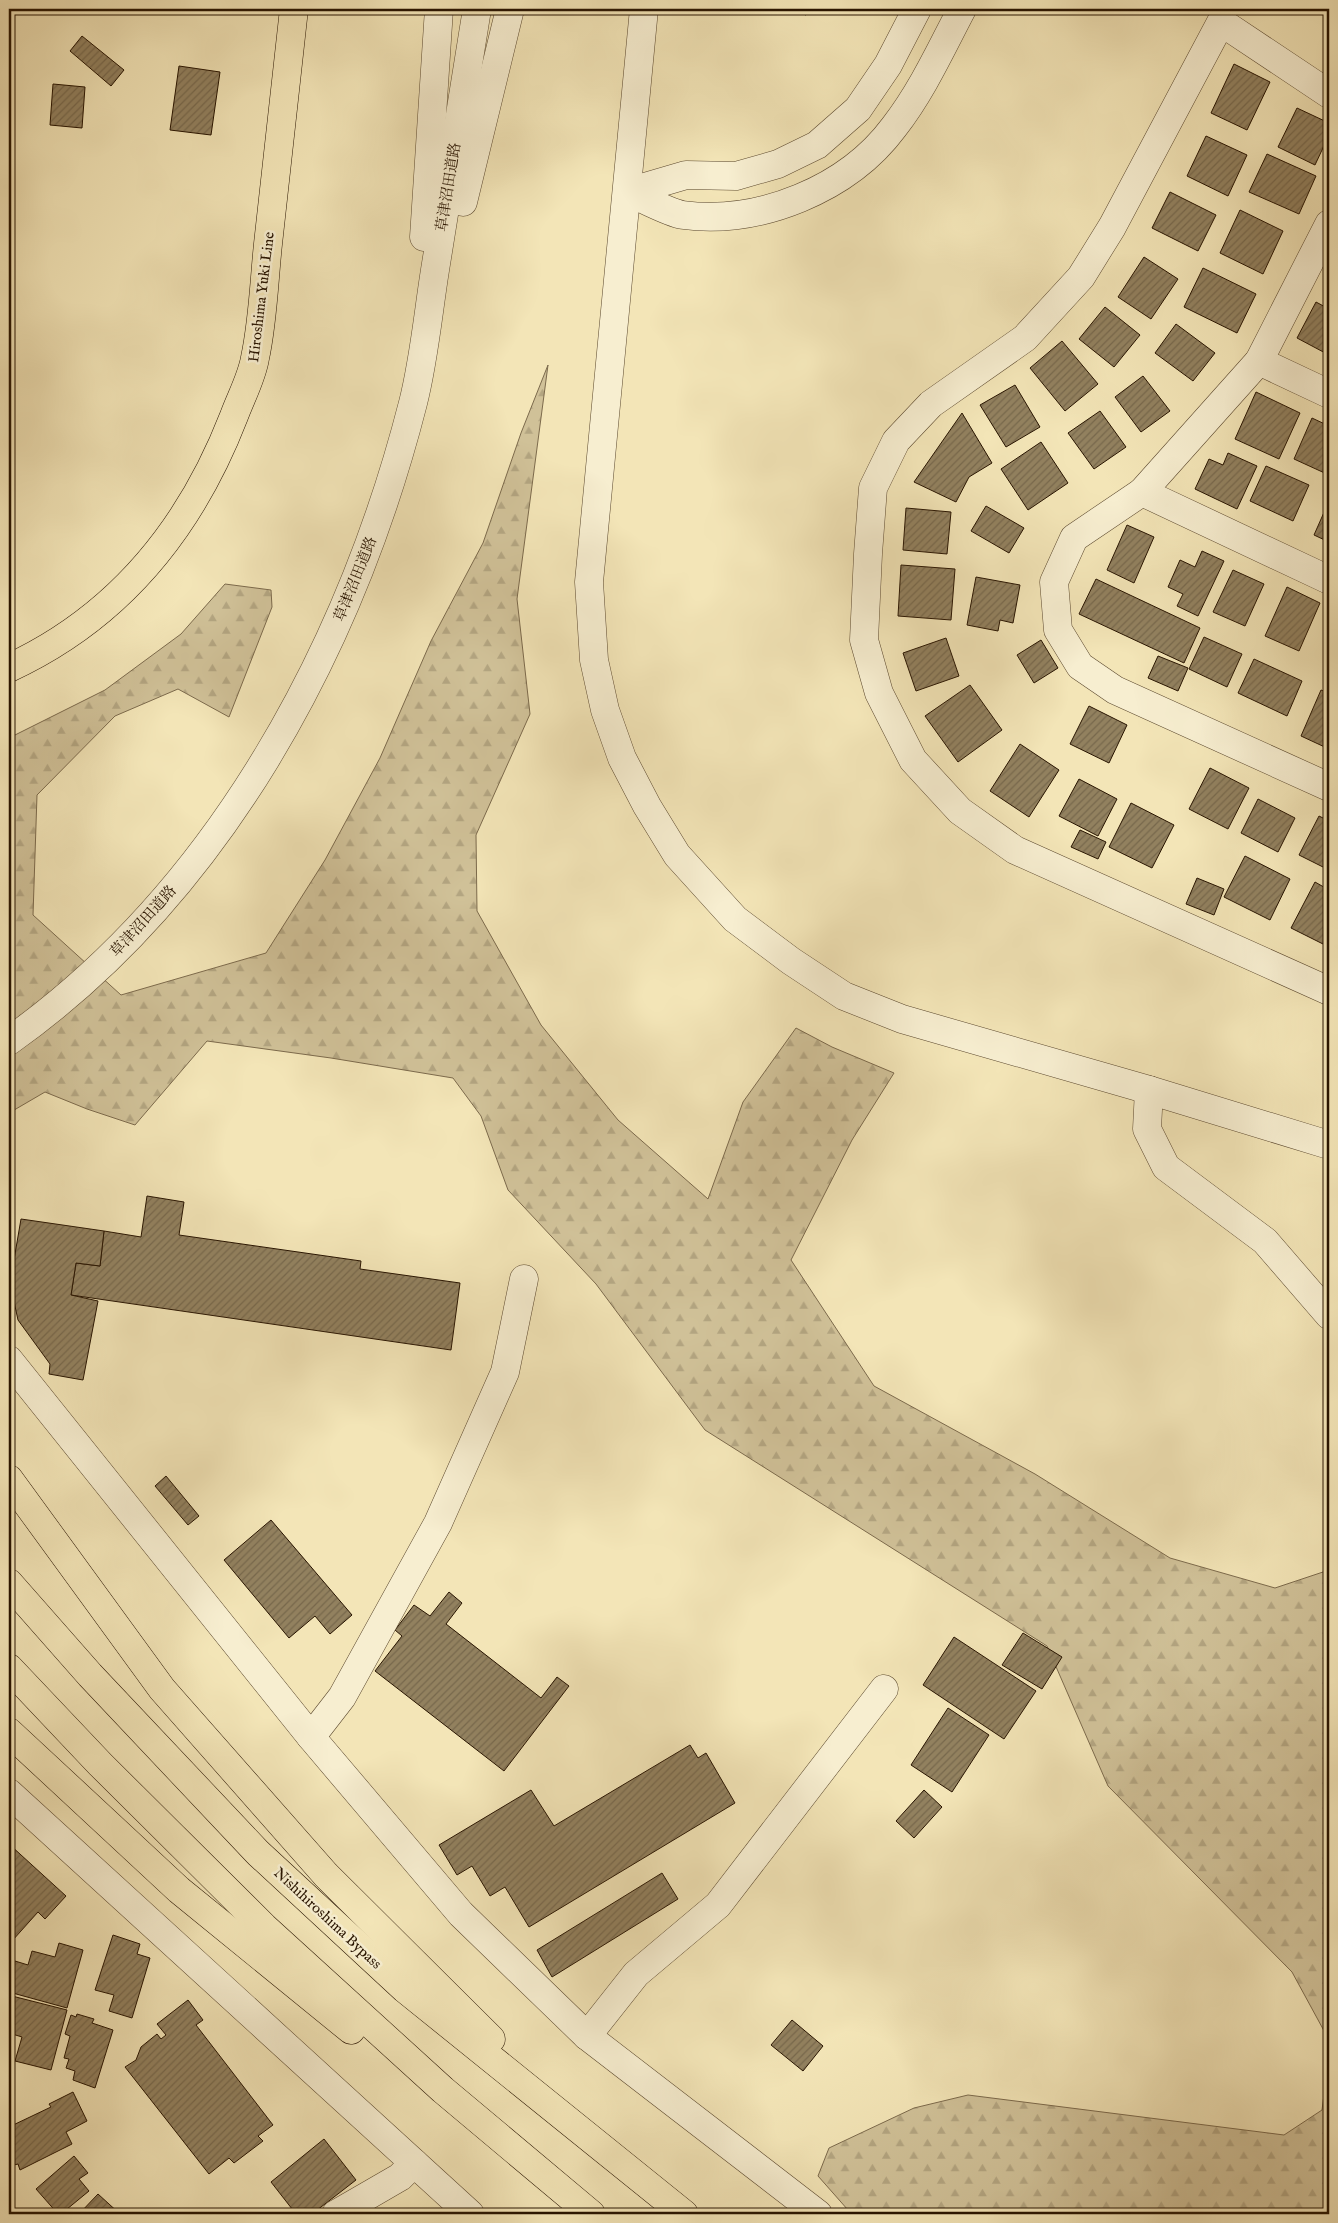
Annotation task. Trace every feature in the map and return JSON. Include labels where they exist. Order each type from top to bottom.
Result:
[{"type":"main road","name":"Hiroshima Yuki Line","points":[[9,668],[31,658],[78,628],[121,594],[154,557],[181,520],[202,488],[219,455],[255,360],[294,9]]},
{"type":"main road","points":[[9,1479],[162,1689],[299,1846],[606,2154]]},
{"type":"main road","name":"Nishihiroshima Bypass","points":[[9,1583],[90,1675],[258,1853],[405,1989],[606,2154],[684,2214]]},
{"type":"main road","points":[[9,1668],[107,1770],[264,1927],[443,2090],[586,2211]]},
{"type":"main road","points":[[9,1732],[179,1890],[436,2099],[586,2211]]},
{"type":"street","points":[[414,401],[439,9]]},
{"type":"street","name":"草津沼田道路","points":[[9,1041],[110,959],[182,879],[243,796],[295,707],[346,606],[382,509],[414,401],[477,9]]},
{"type":"street","points":[[414,401],[510,9]]},
{"type":"street","points":[[644,9],[628,192],[589,582],[594,660],[605,710],[622,758],[647,806],[677,855],[735,919],[791,961],[844,996],[902,1019],[1149,1090],[1329,1145]]},
{"type":"street","points":[[628,192],[686,175],[736,176],[778,164],[817,145],[858,109],[888,65],[917,9]]},
{"type":"street","points":[[628,192],[682,215],[727,216],[778,207],[818,191],[858,164],[893,128],[924,83],[962,9]]},
{"type":"street","points":[[1329,94],[1221,22],[1112,226],[1081,277],[1025,338],[931,404],[896,441],[873,488],[864,640],[879,693],[913,760],[960,811],[1016,850],[1329,991]]},
{"type":"street","points":[[1329,224],[1259,361],[1142,492],[1074,538],[1054,582],[1058,630],[1080,666],[1115,690],[1329,787]]},
{"type":"street","points":[[1259,361],[1329,394]]},
{"type":"street","points":[[1142,492],[1329,580]]},
{"type":"street","points":[[1149,1090],[1147,1129],[1166,1167],[1265,1240],[1329,1316]]},
{"type":"street","points":[[311,1737],[342,1697],[438,1523],[505,1372],[524,1279]]},
{"type":"street","points":[[9,1360],[311,1737],[461,1914],[587,2036],[818,2214]]},
{"type":"street","points":[[587,2036],[636,1974],[718,1905],[884,1689]]},
{"type":"street","points":[[9,1793],[470,2214]]},
{"type":"street","points":[[336,2214],[400,2177],[414,2163]]},
{"type":"green space","points":[[548,365],[517,599],[530,714],[476,835],[477,911],[541,1025],[618,1120],[708,1199],[743,1102],[796,1028],[832,1047],[894,1073],[852,1140],[791,1260],[874,1386],[1035,1474],[1170,1558],[1275,1588],[1329,1570],[1329,2040],[1292,1972],[1108,1786],[1047,1646],[705,1430],[596,1284],[508,1190],[481,1116],[453,1078],[331,1058],[207,1041],[135,1125],[87,1109],[45,1092],[9,1113],[9,738],[105,690],[181,634],[225,584],[271,590],[272,607],[229,717],[178,689],[115,716],[37,795],[33,915],[121,995],[266,953],[325,860],[380,758],[431,641],[483,543],[521,433]]},
{"type":"green space","points":[[1329,2056],[1329,2214],[858,2214],[848,2210],[818,2176],[829,2148],[914,2108],[968,2095],[1284,2135],[1322,2110]]},
{"type":"building","points":[[9,9],[21,9],[14,15]]},
{"type":"building","points":[[803,9],[822,9],[805,15]]},
{"type":"building","points":[[82,36],[124,70],[111,86],[70,51]]},
{"type":"building","points":[[1234,64],[1270,82],[1247,130],[1211,113]]},
{"type":"building","points":[[179,66],[220,72],[211,135],[170,130]]},
{"type":"building","points":[[53,84],[85,87],[82,128],[50,125]]},
{"type":"building","points":[[1297,108],[1329,123],[1329,135],[1315,165],[1278,147]]},
{"type":"building","points":[[1206,136],[1247,155],[1228,196],[1187,176]]},
{"type":"building","points":[[1267,154],[1316,176],[1299,214],[1249,192]]},
{"type":"building","points":[[1170,192],[1216,215],[1198,251],[1152,228]]},
{"type":"building","points":[[1240,210],[1283,231],[1263,274],[1220,253]]},
{"type":"building","points":[[1144,257],[1178,279],[1151,319],[1118,297]]},
{"type":"building","points":[[1203,268],[1256,294],[1237,333],[1184,307]]},
{"type":"building","points":[[1316,302],[1329,309],[1329,355],[1297,338]]},
{"type":"building","points":[[1105,307],[1140,335],[1114,367],[1079,339]]},
{"type":"building","points":[[1176,324],[1215,353],[1193,381],[1155,353]]},
{"type":"building","points":[[1062,341],[1098,384],[1065,411],[1030,368]]},
{"type":"building","points":[[1143,376],[1170,411],[1141,432],[1115,397]]},
{"type":"building","points":[[1015,385],[1040,427],[1006,447],[980,405]]},
{"type":"building","points":[[1256,392],[1300,413],[1279,459],[1235,439]]},
{"type":"building","points":[[1100,411],[1126,447],[1094,469],[1068,433]]},
{"type":"building","points":[[962,413],[992,463],[969,477],[956,502],[914,482]]},
{"type":"building","points":[[1312,418],[1329,426],[1329,475],[1294,459]]},
{"type":"building","points":[[1041,442],[1068,483],[1028,510],[1001,469]]},
{"type":"building","points":[[1228,453],[1257,466],[1237,509],[1195,489],[1209,459],[1223,465]]},
{"type":"building","points":[[1266,466],[1309,485],[1293,521],[1250,501]]},
{"type":"building","points":[[1329,501],[1329,542],[1314,535]]},
{"type":"building","points":[[986,506],[1024,528],[1009,553],[971,531]]},
{"type":"building","points":[[906,508],[951,512],[947,554],[903,550]]},
{"type":"building","points":[[1127,525],[1154,537],[1134,583],[1107,570]]},
{"type":"building","points":[[1202,551],[1224,561],[1198,616],[1177,606],[1183,594],[1168,587],[1180,560],[1195,567]]},
{"type":"building","points":[[901,565],[955,569],[951,620],[898,616]]},
{"type":"building","points":[[1233,570],[1264,584],[1245,626],[1213,612]]},
{"type":"building","points":[[976,577],[1020,585],[1013,623],[1000,620],[998,631],[967,625]]},
{"type":"building","points":[[1096,579],[1200,628],[1184,663],[1079,614]]},
{"type":"building","points":[[1287,587],[1320,603],[1299,651],[1265,636]]},
{"type":"building","points":[[1204,637],[1242,654],[1227,687],[1189,669]]},
{"type":"building","points":[[946,638],[959,676],[916,691],[903,653]]},
{"type":"building","points":[[1041,640],[1058,668],[1034,683],[1017,655]]},
{"type":"building","points":[[1158,656],[1188,668],[1178,691],[1148,678]]},
{"type":"building","points":[[1254,659],[1302,681],[1287,716],[1238,693]]},
{"type":"building","points":[[970,685],[1002,730],[958,762],[925,716]]},
{"type":"building","points":[[1321,690],[1329,693],[1329,749],[1301,736]]},
{"type":"building","points":[[1089,706],[1127,725],[1109,763],[1070,744]]},
{"type":"building","points":[[1020,744],[1059,770],[1029,817],[990,791]]},
{"type":"building","points":[[1210,768],[1249,788],[1228,829],[1189,809]]},
{"type":"building","points":[[1079,779],[1117,799],[1098,836],[1059,816]]},
{"type":"building","points":[[1258,799],[1295,818],[1278,852],[1241,833]]},
{"type":"building","points":[[1131,803],[1174,825],[1152,868],[1109,847]]},
{"type":"building","points":[[1319,816],[1329,821],[1329,870],[1299,855]]},
{"type":"building","points":[[1080,830],[1106,842],[1098,859],[1071,847]]},
{"type":"building","points":[[1245,856],[1290,879],[1270,920],[1224,897]]},
{"type":"building","points":[[1197,878],[1224,889],[1214,915],[1186,904]]},
{"type":"building","points":[[1315,882],[1329,890],[1329,943],[1327,946],[1291,928]]},
{"type":"building","points":[[147,1196],[184,1202],[179,1235],[361,1261],[360,1269],[460,1283],[451,1350],[71,1295],[76,1263],[100,1266],[104,1231],[141,1237]]},
{"type":"building","points":[[21,1219],[104,1231],[100,1266],[76,1263],[71,1295],[98,1301],[83,1380],[49,1374],[50,1364],[18,1320],[10,1283]]},
{"type":"building","points":[[166,1476],[199,1516],[188,1525],[155,1486]]},
{"type":"building","points":[[271,1520],[352,1615],[330,1634],[315,1616],[289,1638],[224,1560]]},
{"type":"building","points":[[449,1592],[462,1603],[446,1624],[541,1698],[557,1677],[569,1686],[504,1771],[375,1671],[402,1636],[395,1630],[414,1605],[430,1616]]},
{"type":"building","points":[[1023,1633],[1062,1657],[1042,1689],[1002,1665]]},
{"type":"building","points":[[954,1637],[1036,1691],[1004,1739],[923,1685]]},
{"type":"building","points":[[948,1708],[989,1735],[952,1792],[911,1765]]},
{"type":"building","points":[[690,1745],[698,1758],[706,1753],[735,1803],[529,1927],[505,1887],[490,1896],[472,1866],[457,1875],[439,1845],[531,1790],[554,1826]]},
{"type":"building","points":[[924,1790],[942,1807],[914,1838],[896,1821]]},
{"type":"building","points":[[9,1844],[66,1896],[45,1919],[38,1912],[12,1941],[9,1938]]},
{"type":"building","points":[[662,1873],[678,1899],[552,1977],[537,1950]]},
{"type":"building","points":[[113,1935],[140,1944],[137,1954],[150,1958],[132,2018],[109,2011],[114,1995],[95,1990]]},
{"type":"building","points":[[59,1943],[83,1950],[67,2008],[9,1992],[15,1961],[28,1965],[32,1951],[55,1957]]},
{"type":"building","points":[[12,1996],[67,2010],[51,2070],[15,2061],[22,2037],[9,2033],[9,2007]]},
{"type":"building","points":[[188,2000],[203,2020],[196,2025],[273,2125],[258,2136],[263,2141],[234,2163],[229,2158],[209,2174],[125,2067],[136,2060],[141,2047],[157,2034],[161,2039],[166,2035],[157,2024]]},
{"type":"building","points":[[77,2014],[94,2019],[92,2023],[113,2030],[95,2088],[73,2080],[75,2071],[66,2068],[69,2059],[64,2058],[70,2036],[65,2034],[71,2015],[76,2017]]},
{"type":"building","points":[[792,2020],[823,2046],[803,2071],[771,2045]]},
{"type":"building","points":[[73,2092],[87,2121],[66,2132],[72,2144],[20,2170],[18,2164],[14,2165],[9,2154],[9,2138],[11,2137],[9,2127],[51,2107],[49,2104]]},
{"type":"building","points":[[324,2139],[356,2180],[312,2214],[296,2214],[271,2182]]},
{"type":"building","points":[[74,2156],[88,2173],[79,2179],[89,2191],[61,2214],[58,2214],[36,2189]]},
{"type":"building","points":[[98,2194],[120,2214],[79,2214]]}]
